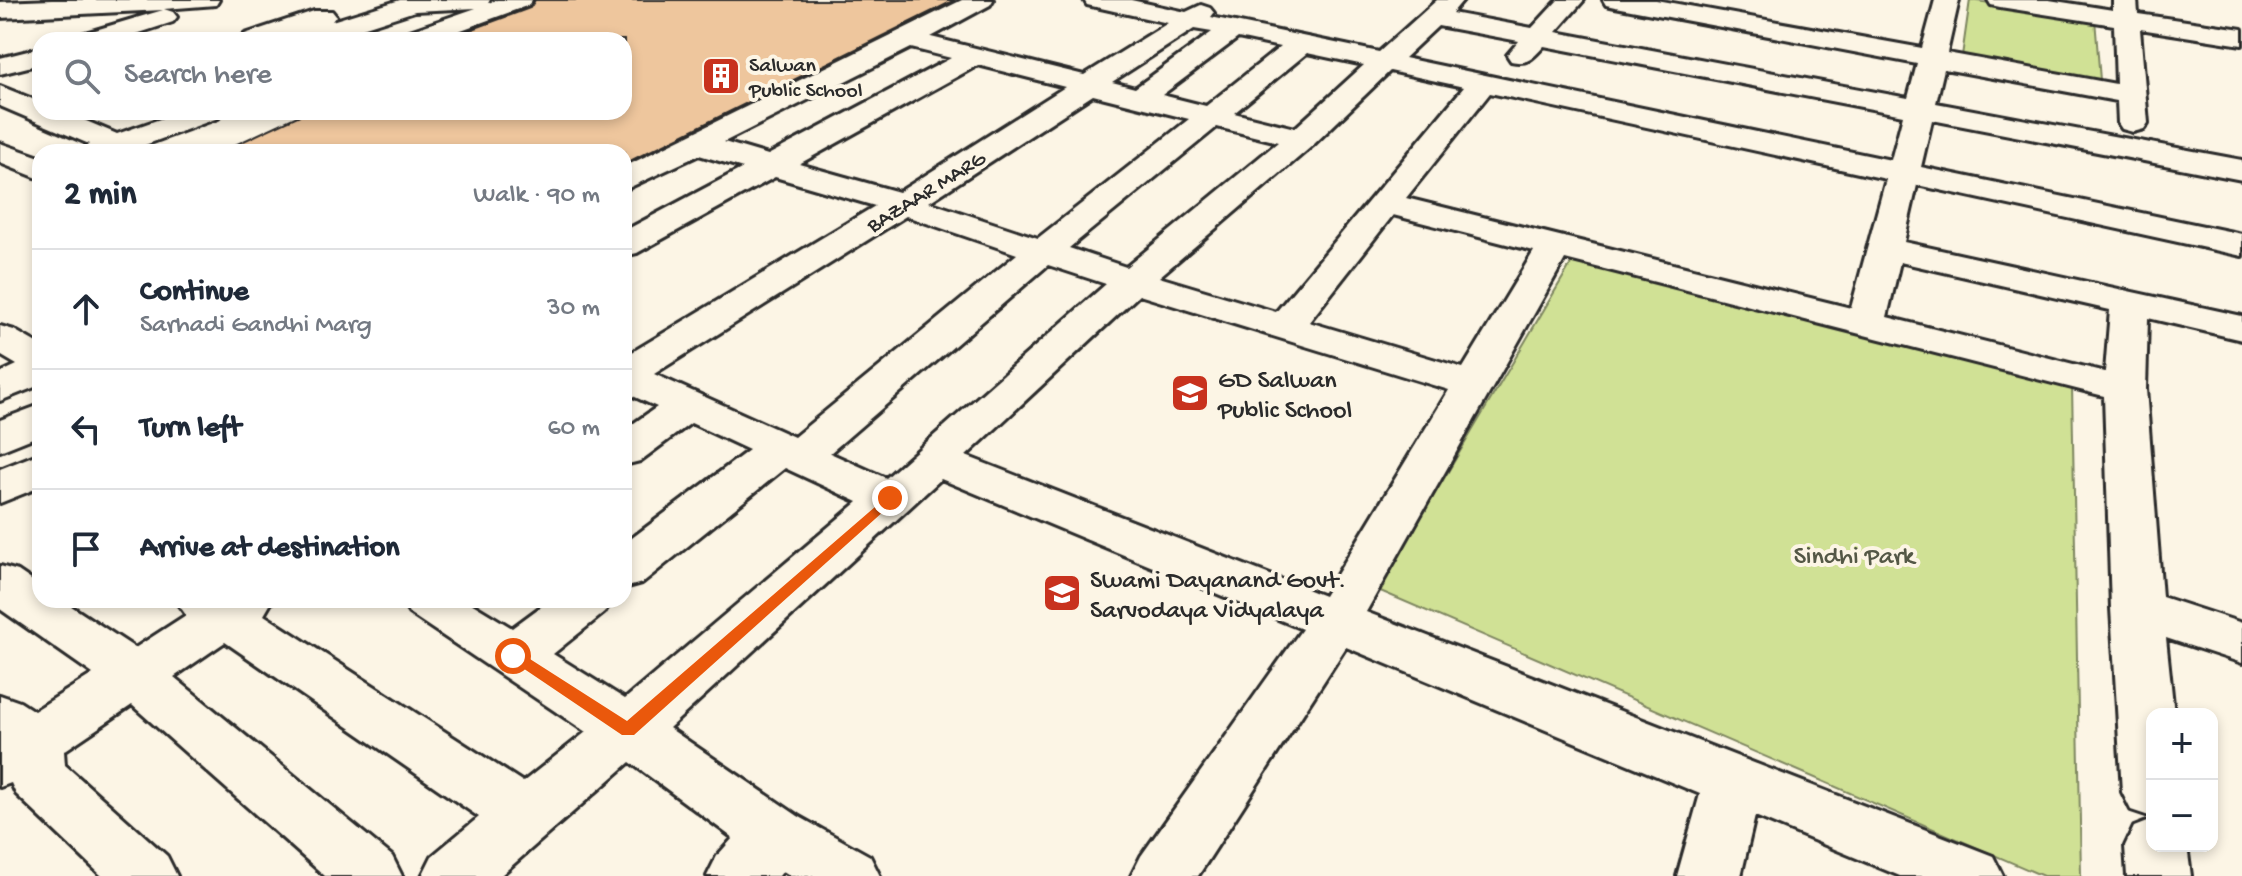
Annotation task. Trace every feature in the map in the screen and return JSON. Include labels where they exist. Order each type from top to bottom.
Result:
[{"type":"street","points":[[0,10],[207,0]]},
{"type":"street","points":[[116,32],[215,0]]},
{"type":"street","points":[[277,32],[371,0]]},
{"type":"street","points":[[324,32],[413,4],[478,0]]},
{"type":"street","points":[[432,32],[520,0]]},
{"type":"street","points":[[632,176],[981,0]]},
{"type":"street","points":[[1096,0],[1383,63],[1469,42],[1538,37],[1649,59],[1690,97],[1755,110],[1806,153],[2242,245]]},
{"type":"street","name":"BAZAAR MARG","points":[[632,371],[903,204],[1074,80],[1174,18],[1223,0]]},
{"type":"street","points":[[1284,327],[1487,85],[1572,0]]},
{"type":"street","points":[[1866,324],[1947,0]]},
{"type":"street","points":[[2000,0],[2126,10],[2242,37]]},
{"type":"street","points":[[1550,98],[1593,48],[1623,2],[2132,95]]},
{"type":"street","points":[[0,32],[68,26],[142,3]]},
{"type":"street","points":[[454,876],[628,730],[935,460],[1132,281],[1301,139],[1442,8],[1469,42],[1487,85]]},
{"type":"street","points":[[2126,10],[2135,150]]},
{"type":"street","points":[[1612,112],[1682,12]]},
{"type":"street","points":[[1690,97],[1735,22]]},
{"type":"street","points":[[1140,98],[1232,30]]},
{"type":"street","points":[[1755,110],[1793,33]]},
{"type":"street","points":[[908,39],[1301,139]]},
{"type":"street","points":[[1806,153],[1851,43]]},
{"type":"street","points":[[632,554],[789,453],[1300,45]]},
{"type":"street","points":[[632,241],[977,55]]},
{"type":"street","points":[[1184,66],[1254,82]]},
{"type":"street","points":[[1487,85],[1612,112],[1690,97],[1755,110],[1830,93],[2242,170]]},
{"type":"street","points":[[0,95],[32,108]]},
{"type":"street","points":[[0,121],[32,111]]},
{"type":"street","points":[[54,120],[98,144]]},
{"type":"street","points":[[118,144],[169,120]]},
{"type":"street","points":[[696,144],[903,204],[1132,281],[1474,384]]},
{"type":"street","points":[[0,152],[32,166]]},
{"type":"street","points":[[0,186],[32,173]]},
{"type":"street","points":[[1385,203],[2125,389]]},
{"type":"street","points":[[1163,876],[1335,621],[1555,246]]},
{"type":"street","points":[[1885,248],[2242,328]]},
{"type":"street","points":[[2129,303],[2125,389],[2137,608],[2151,780]]},
{"type":"street","points":[[0,388],[18,353]]},
{"type":"street","points":[[632,380],[890,498]]},
{"type":"street","points":[[632,445],[687,406]]},
{"type":"street","points":[[0,437],[32,422]]},
{"type":"street","points":[[935,460],[1971,876]]},
{"type":"street","points":[[0,584],[32,606]]},
{"type":"street","points":[[35,608],[134,675],[370,876]]},
{"type":"street","points":[[145,876],[37,776],[11,741],[134,675],[221,608]]},
{"type":"street","points":[[229,608],[527,817]]},
{"type":"street","points":[[439,608],[628,730],[758,855],[848,876]]},
{"type":"street","points":[[513,656],[576,608]]},
{"type":"street","points":[[2137,608],[2242,643]]},
{"type":"street","points":[[1709,876],[1733,782]]},
{"type":"street","points":[[2157,852],[2159,876]]},
{"type":"green space","points":[[1970,0],[2095,19],[2100,80],[1962,56]]},
{"type":"green space","name":"Sindhi Park","points":[[1578,252],[2072,385],[2081,876],[2043,876],[1378,590]]},
{"type":"building","name":"Salwan Public School","points":[[535,0],[955,0],[632,160],[632,144],[237,144],[289,120],[632,120],[632,32],[465,32],[530,8]]},
{"type":"place","name":"Salwan Public School","points":[[721,76]]},
{"type":"place","name":"GD Salwan Public School","points":[[1190,393]]},
{"type":"place","name":"Swami Dayanand Govt. Sarvodaya Vidyalaya","points":[[1062,593]]},
{"type":"route","points":[[513,656],[628,730],[890,498]]}]
